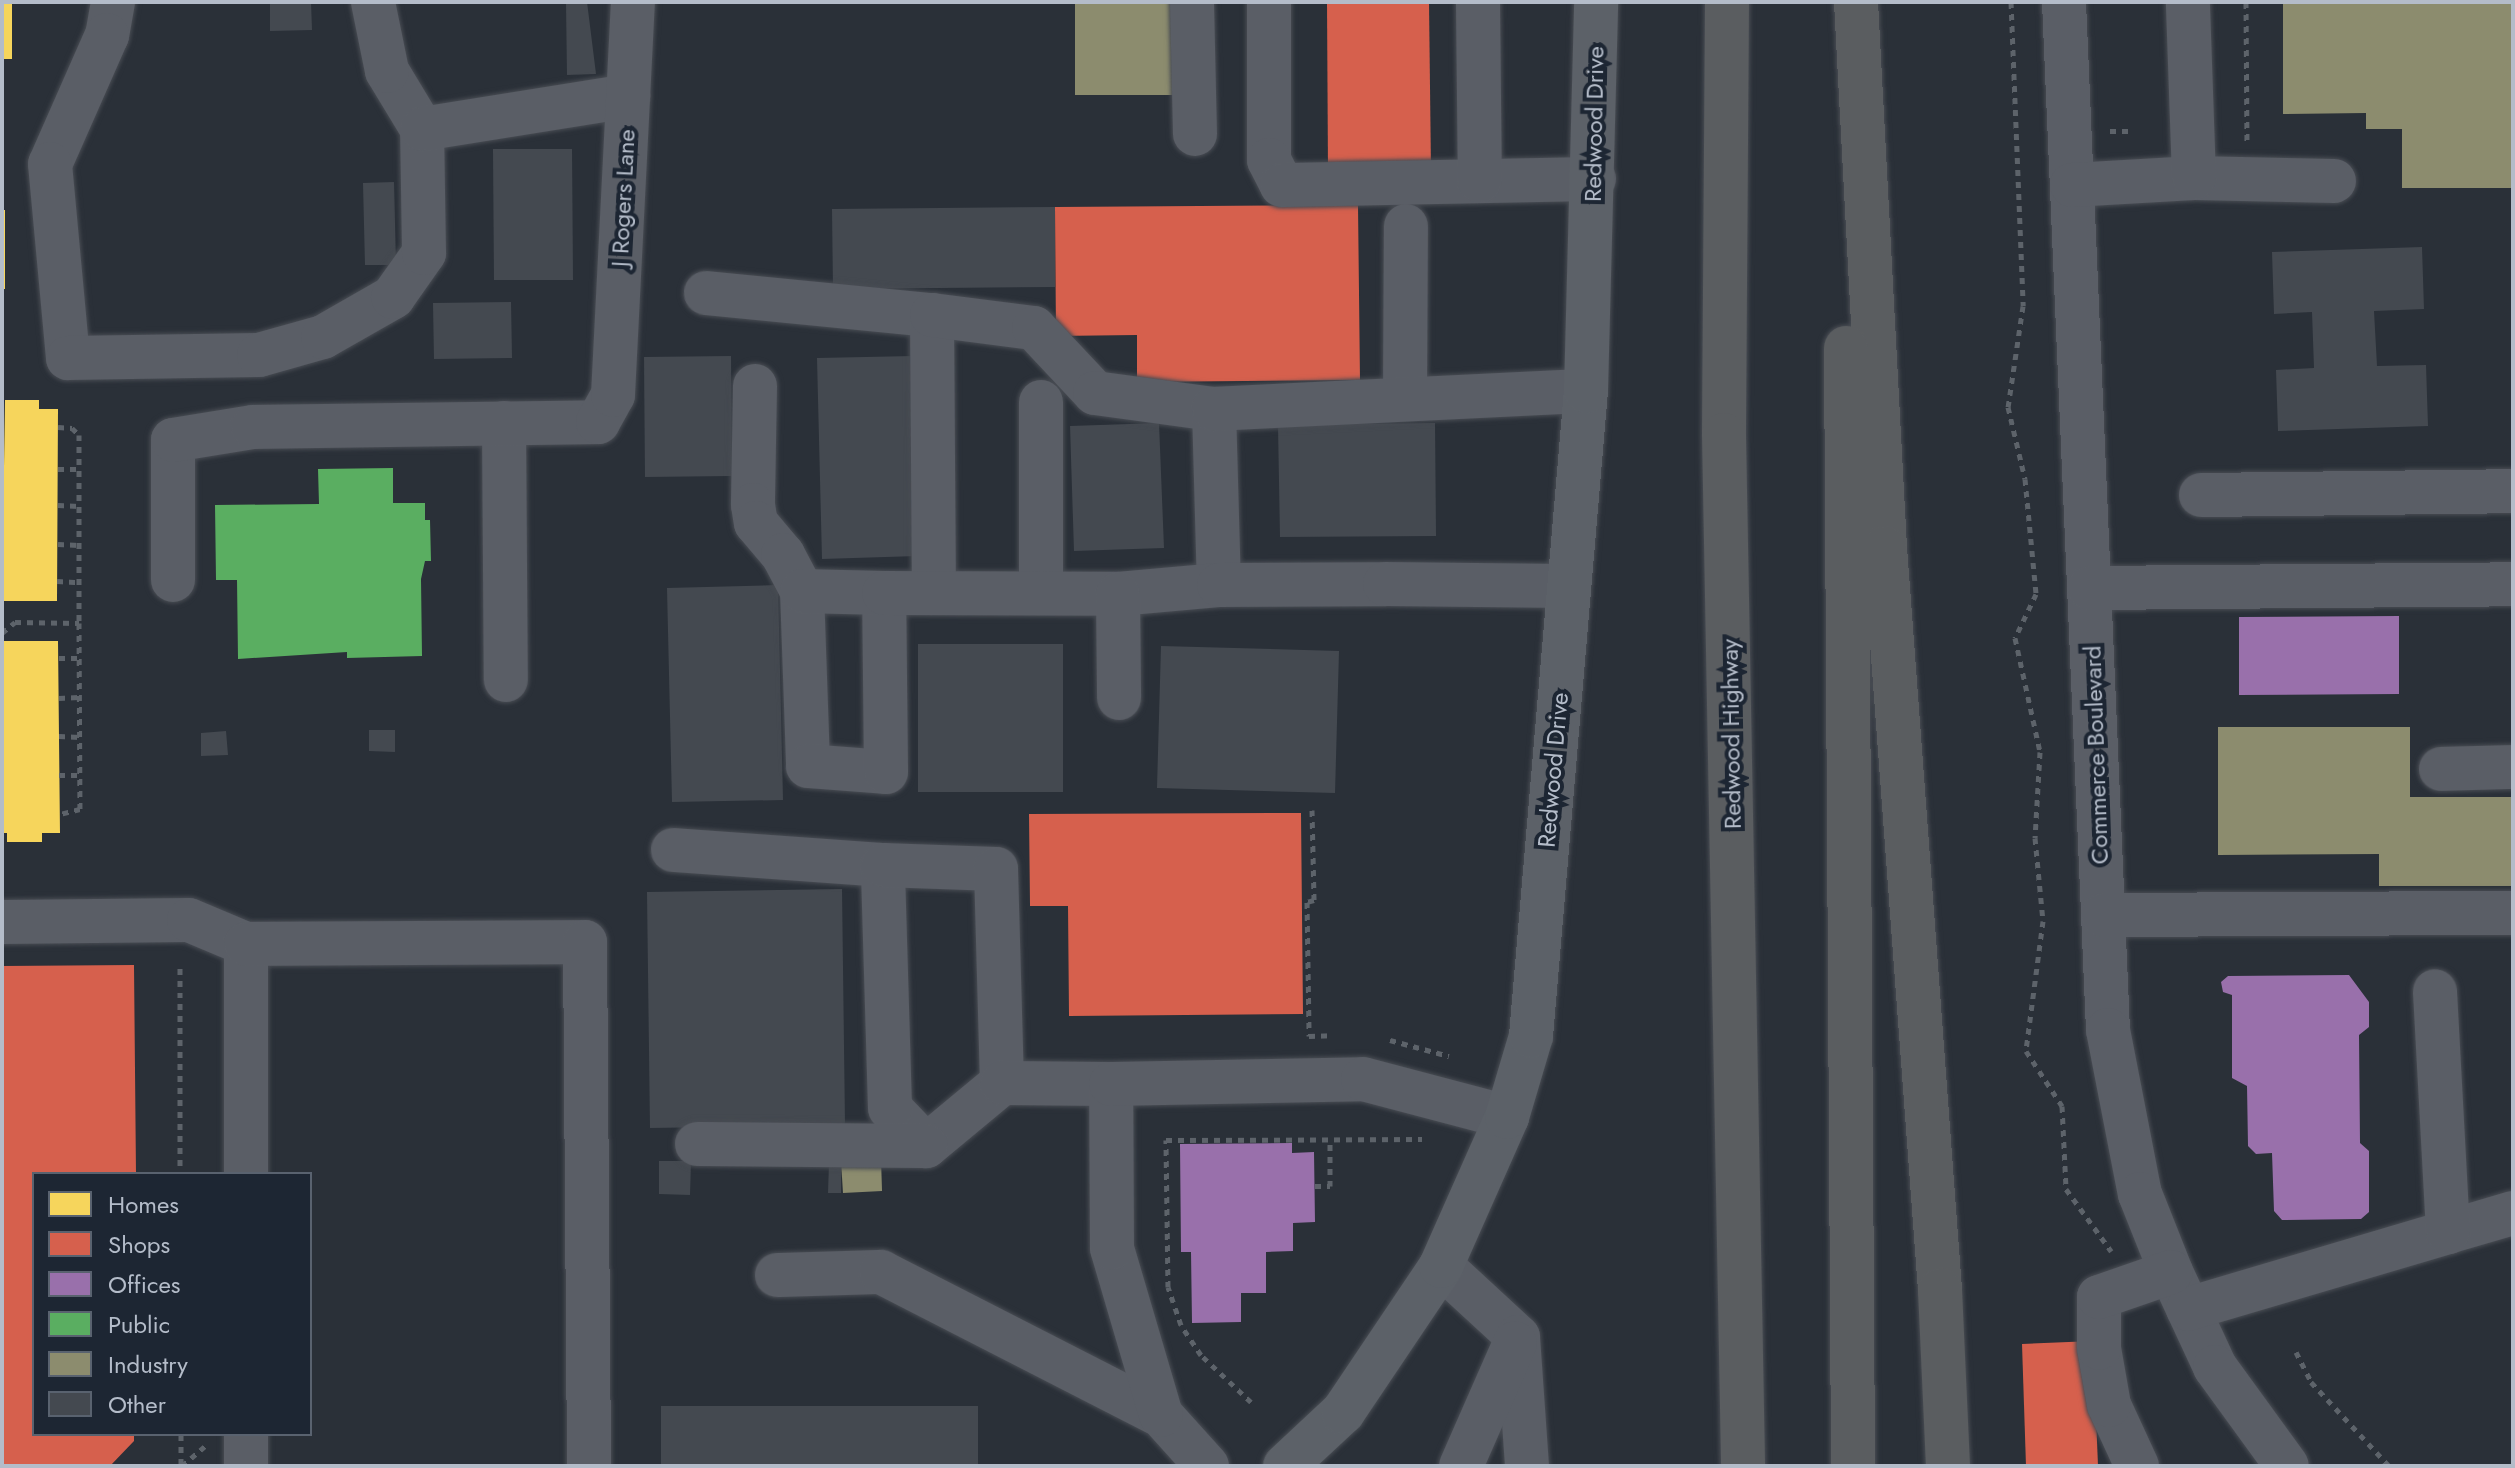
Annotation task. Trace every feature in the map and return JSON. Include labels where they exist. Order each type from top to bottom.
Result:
[{"type":"highway","name":"Redwood Highway","points":[[1727,2],[1724,435],[1743,1466]]},
{"type":"highway","points":[[1844,2],[1853,1466]]},
{"type":"highway","points":[[1856,2],[1885,548],[1940,1290],[1948,1466]]},
{"type":"main road","name":"Redwood Drive","points":[[1285,1466],[1343,1412],[1441,1266],[1507,1117],[1531,1036],[1586,391],[1594,179],[1596,2]]},
{"type":"street","points":[[113,2],[107,35],[50,164],[68,358],[259,355],[323,337],[393,297],[424,253],[422,129],[387,71],[373,2]]},
{"type":"street","name":"J Rogers Lane","points":[[504,423],[598,422],[613,395],[633,2]]},
{"type":"street","points":[[1192,2],[1195,134]]},
{"type":"street","points":[[1269,2],[1269,160],[1282,185],[1594,179]]},
{"type":"street","points":[[1478,2],[1480,181]]},
{"type":"street","name":"Commerce Boulevard","points":[[2064,2],[2108,1030],[2140,1194],[2179,1290],[2215,1367],[2287,1466]]},
{"type":"street","points":[[2188,2],[2194,178]]},
{"type":"street","points":[[422,129],[628,96]]},
{"type":"street","points":[[2072,185],[2194,178],[2334,181]]},
{"type":"street","points":[[1405,398],[1406,226]]},
{"type":"street","points":[[706,293],[1034,328],[1095,393],[1214,409],[1586,391]]},
{"type":"street","points":[[932,315],[934,593]]},
{"type":"street","points":[[755,386],[756,523],[783,555],[802,591],[808,766],[886,772],[884,593]]},
{"type":"street","points":[[1041,402],[1041,593]]},
{"type":"street","points":[[1214,409],[1219,585]]},
{"type":"street","points":[[173,580],[173,440],[253,427],[504,423],[506,680]]},
{"type":"street","points":[[2201,495],[2513,491]]},
{"type":"street","points":[[2089,588],[2513,584]]},
{"type":"street","points":[[802,591],[1118,594],[1219,585],[1567,586]]},
{"type":"street","points":[[1118,594],[1119,698]]},
{"type":"street","points":[[2441,769],[2513,767]]},
{"type":"street","points":[[673,850],[883,865],[996,869],[1002,1083]]},
{"type":"street","points":[[883,865],[890,1108],[926,1146]]},
{"type":"street","points":[[2103,915],[2513,913]]},
{"type":"street","points":[[2,922],[189,920],[246,944],[585,942],[589,1466]]},
{"type":"street","points":[[246,944],[246,1172]]},
{"type":"street","points":[[2435,991],[2448,1232]]},
{"type":"street","points":[[697,1144],[926,1146],[1002,1083],[1363,1079],[1507,1117]]},
{"type":"street","points":[[1111,1084],[1112,1248],[1161,1415]]},
{"type":"street","points":[[2137,1466],[2109,1405],[2099,1348],[2099,1297],[2179,1290],[2448,1232],[2513,1213]]},
{"type":"street","points":[[1441,1266],[1518,1337],[1527,1466]]},
{"type":"street","points":[[777,1275],[881,1272],[1161,1415],[1207,1466]]},
{"type":"street","points":[[1461,1466],[1518,1337]]},
{"type":"street","points":[[246,1436],[246,1466]]},
{"type":"path","points":[[2246,2],[2247,179]]},
{"type":"path","points":[[2110,131],[2134,131]]},
{"type":"path","points":[[58,427],[72,428],[79,435],[80,809],[60,814]]},
{"type":"path","points":[[58,469],[79,469]]},
{"type":"path","points":[[58,505],[79,506]]},
{"type":"path","points":[[58,544],[79,545]]},
{"type":"path","points":[[57,581],[79,582]]},
{"type":"path","points":[[2,633],[15,622],[79,623]]},
{"type":"path","points":[[59,658],[79,658]]},
{"type":"path","points":[[59,698],[79,697]]},
{"type":"path","points":[[59,736],[80,737]]},
{"type":"path","points":[[59,775],[80,775]]},
{"type":"path","points":[[1312,810],[1314,900],[1307,902],[1309,1036],[1332,1035]]},
{"type":"path","points":[[180,968],[180,1172]]},
{"type":"path","points":[[1390,1040],[1449,1056]]},
{"type":"path","points":[[1251,1402],[1201,1355],[1181,1325],[1168,1287],[1166,1140],[1422,1139]]},
{"type":"path","points":[[1315,1186],[1330,1186],[1330,1140]]},
{"type":"path","points":[[2296,1352],[2311,1382],[2389,1466]]},
{"type":"path","points":[[181,1436],[181,1466]]},
{"type":"building: Homes","points":[[2,2],[12,2],[12,59],[2,59]]},
{"type":"building: Homes","points":[[2,210],[5,210],[5,289],[2,289]]},
{"type":"building: Homes","points":[[5,400],[39,400],[39,409],[58,409],[57,601],[2,601]]},
{"type":"building: Homes","points":[[2,641],[58,641],[60,833],[42,833],[42,842],[7,842],[7,833],[2,833]]},
{"type":"building: Shops","points":[[1327,2],[1429,2],[1431,172],[1328,173]]},
{"type":"building: Shops","points":[[1358,205],[1360,380],[1137,382],[1137,335],[1056,336],[1055,207]]},
{"type":"building: Shops","points":[[1301,813],[1303,1014],[1069,1016],[1068,906],[1030,906],[1029,814]]},
{"type":"building: Shops","points":[[134,965],[136,1172],[32,1172],[32,1436],[134,1436],[134,1441],[110,1466],[2,1466],[2,966]]},
{"type":"building: Shops","points":[[2093,1341],[2098,1466],[2026,1466],[2022,1344]]},
{"type":"building: Offices","points":[[2399,616],[2399,694],[2239,695],[2239,617]]},
{"type":"building: Offices","points":[[2349,975],[2369,1002],[2369,1027],[2359,1035],[2360,1143],[2369,1151],[2369,1212],[2361,1219],[2282,1220],[2274,1211],[2272,1153],[2256,1154],[2248,1146],[2247,1086],[2232,1078],[2232,995],[2223,992],[2221,982],[2228,976]]},
{"type":"building: Offices","points":[[1292,1143],[1292,1153],[1314,1152],[1315,1222],[1293,1223],[1293,1251],[1266,1252],[1266,1293],[1241,1293],[1241,1322],[1192,1323],[1191,1252],[1181,1252],[1180,1144]]},
{"type":"building: Public","points":[[393,468],[393,503],[425,503],[425,520],[430,520],[431,561],[425,561],[421,579],[422,656],[347,658],[347,652],[238,659],[237,580],[216,580],[215,505],[319,504],[318,469]]},
{"type":"building: Industry","points":[[1075,2],[1174,2],[1174,95],[1075,95]]},
{"type":"building: Industry","points":[[2283,2],[2511,2],[2513,188],[2402,188],[2402,129],[2366,129],[2366,113],[2283,114]]},
{"type":"building: Industry","points":[[2218,727],[2410,727],[2410,797],[2513,797],[2513,886],[2379,886],[2379,854],[2218,855]]},
{"type":"building: Industry","points":[[881,1159],[882,1191],[843,1193],[841,1162]]},
{"type":"building: Other","points":[[270,2],[311,2],[312,30],[270,31]]},
{"type":"building: Other","points":[[566,2],[587,2],[596,74],[567,75]]},
{"type":"building: Other","points":[[493,149],[572,149],[573,280],[494,280]]},
{"type":"building: Other","points":[[394,182],[396,265],[365,265],[363,183]]},
{"type":"building: Other","points":[[1055,207],[1055,287],[833,289],[832,209]]},
{"type":"building: Other","points":[[2422,247],[2424,309],[2374,311],[2377,366],[2426,365],[2428,426],[2278,431],[2276,370],[2314,368],[2312,312],[2274,314],[2272,252]]},
{"type":"building: Other","points":[[511,302],[512,358],[434,359],[433,303]]},
{"type":"building: Other","points":[[731,356],[732,476],[645,477],[644,357]]},
{"type":"building: Other","points":[[913,356],[918,556],[822,559],[817,358]]},
{"type":"building: Other","points":[[1159,423],[1164,548],[1074,551],[1070,426]]},
{"type":"building: Other","points":[[1435,423],[1436,536],[1280,537],[1278,425]]},
{"type":"building: Other","points":[[778,585],[783,800],[672,802],[667,588]]},
{"type":"building: Other","points":[[918,644],[1063,644],[1063,792],[918,792]]},
{"type":"building: Other","points":[[1161,646],[1339,651],[1335,793],[1157,788]]},
{"type":"building: Other","points":[[369,730],[395,730],[395,752],[369,751]]},
{"type":"building: Other","points":[[226,731],[228,755],[201,756],[201,733]]},
{"type":"building: Other","points":[[842,889],[845,1125],[650,1128],[647,892]]},
{"type":"building: Other","points":[[659,1161],[691,1161],[690,1195],[659,1194]]},
{"type":"building: Other","points":[[829,1163],[841,1163],[841,1193],[828,1193]]},
{"type":"building: Other","points":[[661,1406],[978,1406],[978,1466],[661,1466]]}]
